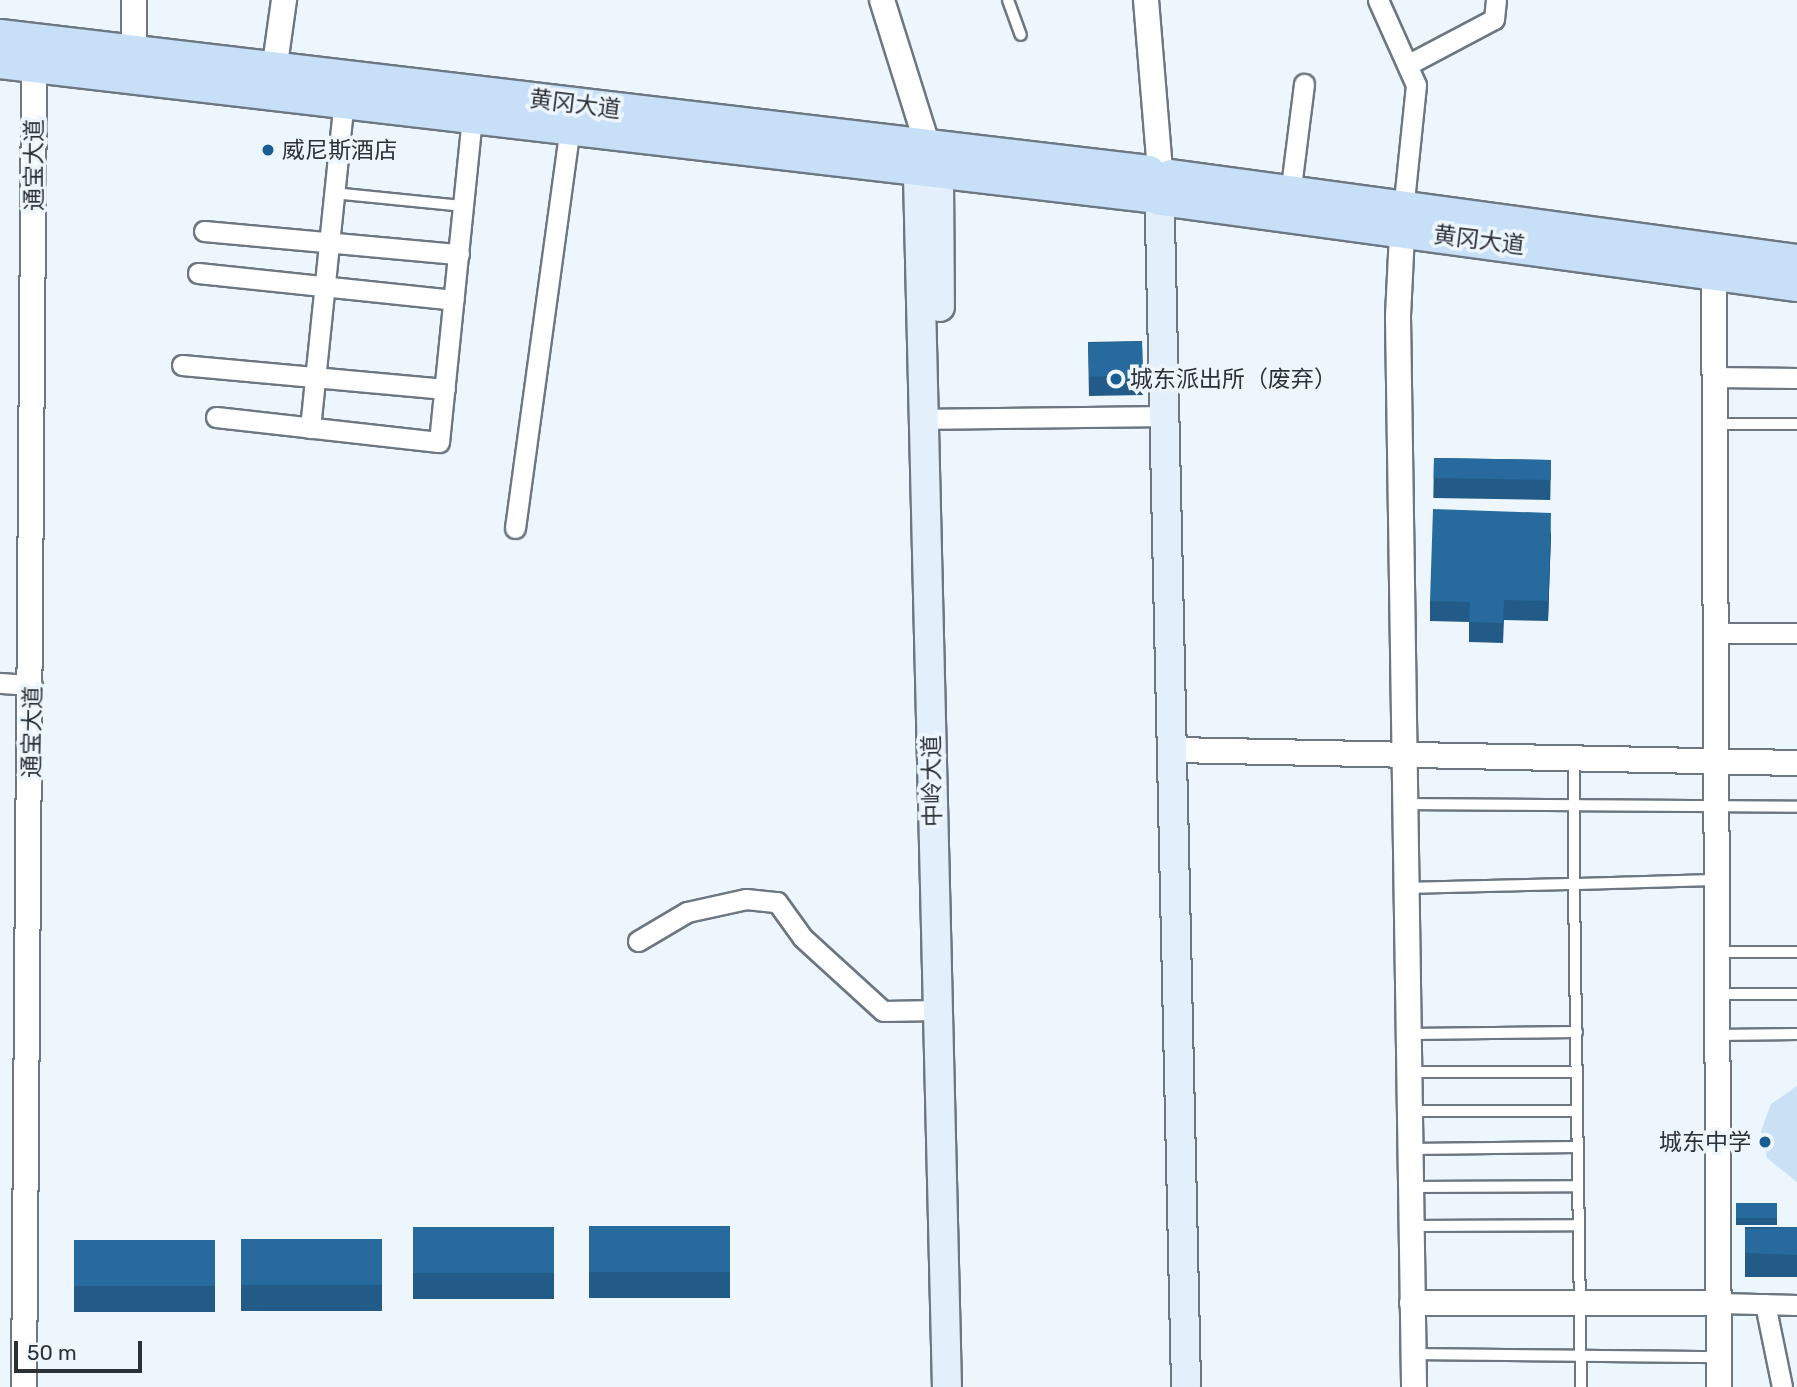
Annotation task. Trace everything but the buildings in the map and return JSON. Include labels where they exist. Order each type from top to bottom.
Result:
[{"type":"main road","name":"黄冈大道","points":[[0,36],[1797,261]]},
{"type":"main road","name":"黄冈大道","points":[[0,62],[1158,183],[1797,285]]},
{"type":"main road","name":"中岭大道","points":[[929,177],[938,1010],[947,1387]]},
{"type":"main road","points":[[1158,183],[1160,416],[1175,750],[1186,1387]]},
{"type":"main road","name":"中岭大道","points":[[931,419],[964,1387]]},
{"type":"street","points":[[134,0],[134,50]]},
{"type":"street","points":[[276,57],[284,0]]},
{"type":"street","points":[[882,0],[927,144]]},
{"type":"street","points":[[1146,0],[1158,183]]},
{"type":"street","points":[[1378,0],[1409,64],[1416,85],[1404,202]]},
{"type":"street","points":[[1409,64],[1494,19],[1496,0]]},
{"type":"street","name":"通宝大道","points":[[24,1387],[33,685],[34,76]]},
{"type":"street","points":[[1291,187],[1304,84]]},
{"type":"street","points":[[310,428],[327,239],[343,108]]},
{"type":"street","points":[[216,417],[439,442],[471,127]]},
{"type":"street","points":[[514,528],[568,140]]},
{"type":"street","points":[[204,231],[327,239],[459,254]]},
{"type":"street","points":[[1402,234],[1403,756],[1414,1387]]},
{"type":"street","points":[[1715,246],[1714,806],[1717,880],[1719,1387]]},
{"type":"street","points":[[198,273],[454,300]]},
{"type":"street","points":[[182,365],[444,389]]},
{"type":"street","points":[[1713,377],[1797,378]]},
{"type":"street","points":[[931,419],[1160,416]]},
{"type":"street","points":[[1714,633],[1797,634]]},
{"type":"street","points":[[0,683],[33,685]]},
{"type":"street","points":[[1175,750],[1797,763]]},
{"type":"street","points":[[638,941],[687,912],[746,899],[777,902],[803,938],[883,1011],[938,1010]]},
{"type":"street","points":[[1412,1303],[1797,1305]]},
{"type":"street","points":[[1765,1304],[1783,1387]]},
{"type":"lane","points":[[1008,0],[1021,35]]},
{"type":"lane","points":[[333,193],[464,206]]},
{"type":"lane","points":[[1713,424],[1797,424]]},
{"type":"lane","points":[[1574,759],[1577,1032],[1575,1111],[1581,1387]]},
{"type":"lane","points":[[1404,804],[1797,807]]},
{"type":"lane","points":[[1405,888],[1717,880]]},
{"type":"lane","points":[[1716,951],[1797,952]]},
{"type":"lane","points":[[1717,994],[1797,994]]},
{"type":"lane","points":[[1407,1035],[1577,1032]]},
{"type":"lane","points":[[1716,1035],[1797,1034]]},
{"type":"lane","points":[[1408,1072],[1576,1072]]},
{"type":"lane","points":[[1408,1111],[1575,1111]]},
{"type":"lane","points":[[1409,1149],[1576,1146]]},
{"type":"lane","points":[[1409,1187],[1577,1186]]},
{"type":"lane","points":[[1410,1226],[1577,1225]]},
{"type":"lane","points":[[1413,1354],[1719,1357]]},
{"type":"shaded area","points":[[1797,1086],[1797,1182],[1767,1158],[1761,1131],[1771,1104]]},
{"type":"place","name":"威尼斯酒店","points":[[268,150]]},
{"type":"place","name":"城东派出所（废弃）","points":[[1116,379]]},
{"type":"place","name":"城东中学","points":[[1765,1142]]}]
